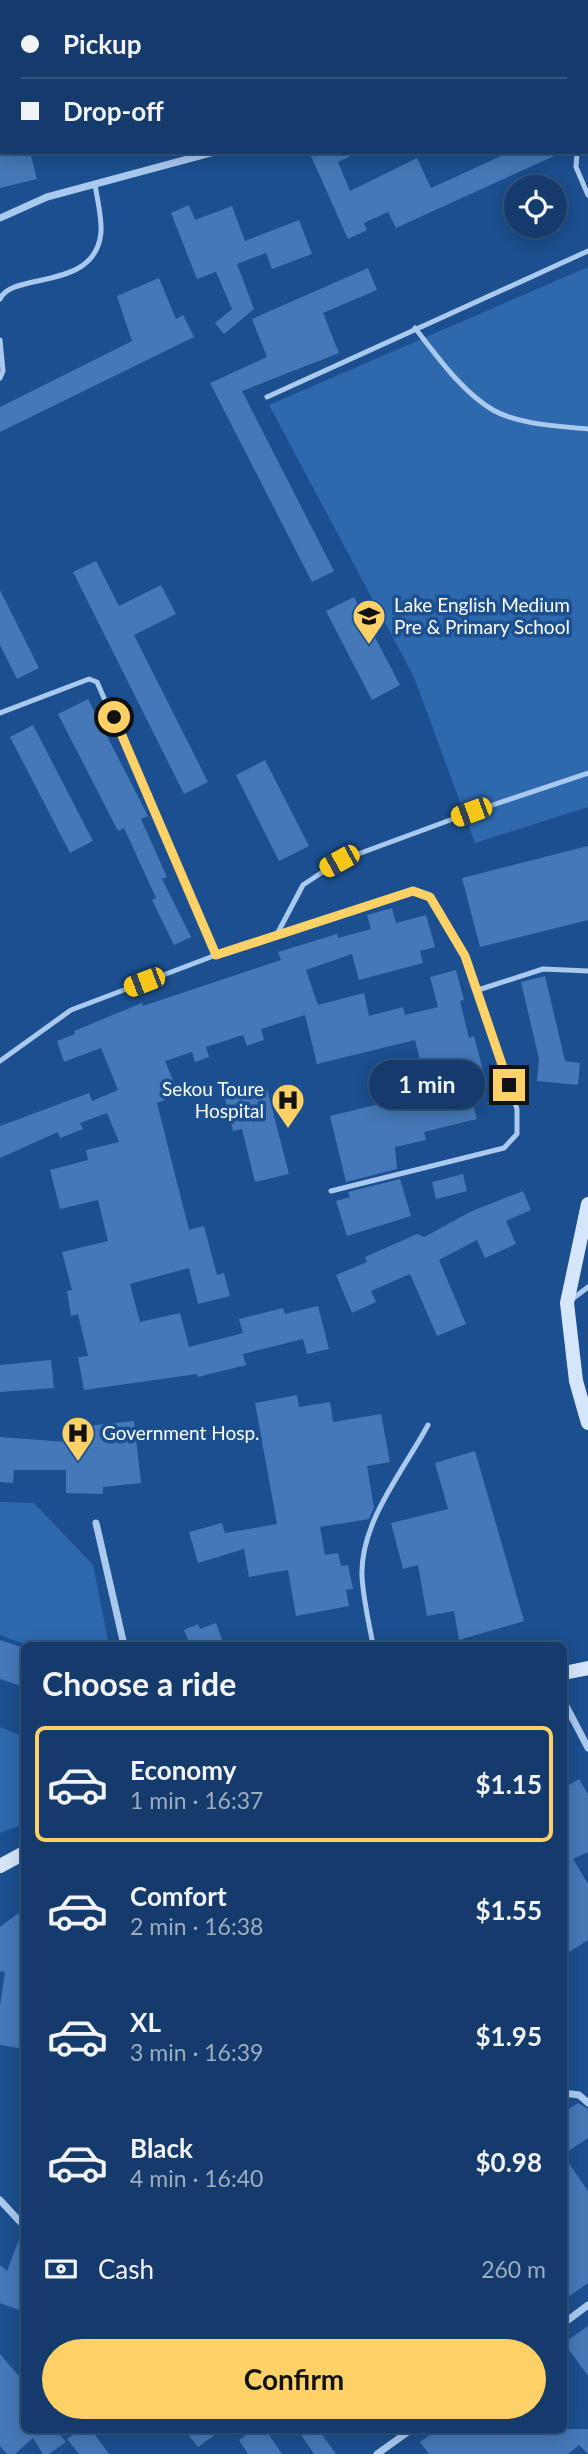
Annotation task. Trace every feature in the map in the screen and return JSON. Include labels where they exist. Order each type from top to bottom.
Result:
[{"type":"main road","points":[[588,1204],[568,1303],[576,1381],[588,1423]]},
{"type":"main road","points":[[567,1672],[588,1668]]},
{"type":"main road","points":[[0,1867],[21,1855]]},
{"type":"street","points":[[0,218],[47,197],[207,154]]},
{"type":"street","points":[[96,1523],[123,1642]]},
{"type":"street","points":[[567,1708],[588,1748]]},
{"type":"street","points":[[567,2093],[579,2095],[588,2103]]},
{"type":"street","points":[[0,2200],[21,2223]]},
{"type":"street","points":[[567,2321],[588,2305]]},
{"type":"street","points":[[377,2454],[406,2433]]},
{"type":"lane","points":[[577,154],[576,167],[588,195]]},
{"type":"lane","points":[[0,299],[11,286],[59,277],[76,269],[90,257],[101,232],[95,184]]},
{"type":"lane","points":[[267,397],[588,251]]},
{"type":"lane","points":[[415,328],[443,364],[494,411],[520,420],[588,429]]},
{"type":"lane","points":[[0,340],[3,372],[0,378]]},
{"type":"lane","points":[[0,713],[89,679],[97,682],[216,955]]},
{"type":"lane","points":[[275,936],[303,885],[339,861],[588,774]]},
{"type":"lane","points":[[0,1061],[71,1010],[216,955],[413,891],[422,892],[430,897],[465,956],[517,1109],[517,1134],[504,1148],[331,1191]]},
{"type":"lane","points":[[478,990],[543,969],[588,971]]},
{"type":"lane","points":[[568,1303],[588,1287]]},
{"type":"lane","points":[[373,1642],[362,1576],[364,1549],[385,1502],[428,1424]]},
{"type":"shaded area","points":[[588,267],[588,807],[475,843],[414,677],[269,405]]},
{"type":"shaded area","points":[[0,1502],[34,1503],[93,1565],[108,1642],[21,1643],[0,1635]]},
{"type":"shaded area","points":[[0,1727],[21,1736],[21,1825],[0,1833]]},
{"type":"building","points":[[0,154],[31,154],[37,179],[0,188]]},
{"type":"building","points":[[356,154],[338,162],[350,191],[417,158],[431,188],[506,154],[559,154],[512,175],[504,175],[504,179],[396,228],[388,212],[364,223],[367,230],[348,239],[311,156]]},
{"type":"building","points":[[189,205],[195,220],[232,206],[245,241],[299,220],[312,254],[272,269],[266,253],[237,264],[254,309],[224,334],[215,323],[232,309],[216,272],[197,279],[171,213]]},
{"type":"building","points":[[368,268],[377,290],[323,313],[339,353],[242,391],[334,571],[312,582],[210,383],[267,357],[252,319]]},
{"type":"building","points":[[159,278],[176,319],[183,315],[194,337],[0,432],[0,407],[132,341],[117,296]]},
{"type":"building","points":[[96,561],[119,606],[161,585],[176,614],[134,635],[208,782],[184,794],[73,572]]},
{"type":"building","points":[[0,590],[39,668],[17,679],[0,645]]},
{"type":"building","points":[[354,597],[400,685],[372,700],[326,611]]},
{"type":"building","points":[[88,699],[148,816],[141,819],[167,877],[162,879],[191,937],[174,945],[152,900],[156,898],[124,828],[118,831],[58,714]]},
{"type":"building","points":[[33,725],[93,841],[70,853],[10,737]]},
{"type":"building","points":[[265,760],[309,846],[279,861],[236,775]]},
{"type":"building","points":[[588,846],[588,920],[480,947],[462,878]]},
{"type":"building","points":[[392,908],[396,923],[426,915],[435,947],[420,951],[423,963],[359,980],[352,954],[306,970],[318,1005],[364,993],[369,1016],[403,1007],[405,1015],[438,1007],[430,977],[456,970],[464,1000],[460,1001],[469,1038],[474,1036],[485,1078],[467,1083],[477,1119],[424,1132],[426,1140],[395,1147],[397,1169],[346,1182],[330,1116],[428,1092],[415,1040],[317,1064],[305,1015],[261,1029],[264,1040],[247,1046],[243,1035],[206,1047],[209,1057],[195,1062],[192,1052],[165,1061],[179,1094],[157,1103],[189,1230],[204,1226],[217,1275],[224,1273],[230,1296],[198,1304],[189,1268],[130,1284],[140,1322],[180,1313],[189,1347],[243,1333],[239,1319],[283,1308],[285,1314],[318,1306],[329,1349],[307,1354],[303,1339],[243,1354],[246,1365],[198,1377],[197,1374],[84,1390],[78,1357],[88,1356],[78,1314],[71,1316],[67,1291],[72,1290],[62,1252],[108,1241],[98,1200],[60,1209],[50,1170],[88,1160],[86,1150],[119,1142],[107,1113],[80,1123],[83,1129],[60,1138],[58,1132],[0,1158],[0,1126],[89,1093],[92,1101],[118,1090],[101,1048],[64,1062],[57,1041],[75,1034],[74,1031],[142,1003],[143,1006],[281,960],[278,952],[337,934],[338,938],[371,929],[367,915]]},
{"type":"building","points":[[545,976],[565,1061],[580,1063],[578,1085],[537,1081],[539,1059],[521,982]]},
{"type":"building","points":[[267,1089],[289,1174],[255,1182],[242,1129],[233,1131],[225,1099]]},
{"type":"building","points":[[463,1174],[467,1191],[436,1199],[432,1182]]},
{"type":"building","points":[[400,1179],[411,1216],[347,1236],[336,1201],[350,1197],[348,1192]]},
{"type":"building","points":[[523,1191],[531,1210],[506,1221],[516,1244],[485,1258],[477,1240],[439,1260],[466,1324],[437,1336],[410,1274],[371,1291],[376,1302],[352,1313],[336,1275],[367,1262],[365,1257],[417,1234],[424,1237],[472,1211]]},
{"type":"building","points":[[51,1360],[54,1388],[0,1392],[0,1365]]},
{"type":"building","points":[[297,1395],[299,1407],[330,1402],[333,1422],[381,1414],[390,1462],[367,1466],[374,1508],[369,1519],[320,1527],[325,1555],[338,1553],[341,1566],[348,1565],[353,1589],[346,1590],[349,1606],[296,1616],[288,1570],[249,1577],[244,1549],[198,1563],[189,1532],[222,1523],[225,1533],[277,1524],[255,1403]]},
{"type":"building","points":[[67,1420],[88,1420],[87,1426],[134,1421],[141,1483],[103,1487],[103,1494],[66,1493],[66,1470],[14,1470],[13,1483],[0,1482],[0,1437],[67,1442]]},
{"type":"building","points":[[475,1451],[524,1621],[459,1640],[454,1611],[427,1616],[418,1565],[403,1569],[391,1523],[448,1509],[435,1463]]},
{"type":"building","points":[[216,1623],[223,1642],[189,1642],[184,1630],[198,1624],[200,1629]]},
{"type":"building","points":[[0,1640],[21,1647],[21,1686],[0,1679]]},
{"type":"building","points":[[579,1779],[588,1794],[588,1852],[573,1859],[588,1884],[588,1940],[567,1953],[567,1786]]},
{"type":"building","points":[[21,1911],[21,2048],[0,2045],[0,2006],[5,1972],[0,1971],[0,1927]]},
{"type":"building","points":[[578,2103],[588,2109],[588,2138],[567,2152],[567,2110]]},
{"type":"building","points":[[567,2160],[588,2191],[588,2283],[567,2298]]},
{"type":"building","points":[[21,2235],[21,2311],[0,2303],[0,2265],[7,2271]]},
{"type":"building","points":[[588,2326],[588,2376],[567,2347],[567,2341]]},
{"type":"building","points":[[0,2354],[21,2378],[21,2433],[59,2433],[66,2442],[49,2454],[43,2454],[33,2438],[15,2454],[7,2454],[0,2446]]},
{"type":"building","points":[[567,2429],[588,2429],[588,2454],[579,2445],[568,2454],[429,2454],[420,2442],[432,2433],[567,2433]]},
{"type":"building","points":[[75,2433],[94,2433],[109,2454],[79,2454],[67,2439]]},
{"type":"building","points":[[187,2433],[217,2433],[198,2447]]},
{"type":"building","points":[[249,2433],[268,2433],[282,2454],[248,2454],[239,2440]]},
{"type":"building","points":[[300,2433],[321,2433],[336,2454],[314,2454]]},
{"type":"place","name":"Lake English Medium Pre & Primary School","points":[[369,646]]},
{"type":"place","name":"Sekou Toure Hospital","points":[[288,1130]]},
{"type":"place","name":"Government Hosp.","points":[[78,1463]]},
{"type":"route","points":[[114,717],[216,955],[413,891],[422,892],[430,897],[465,956],[509,1085]]}]
